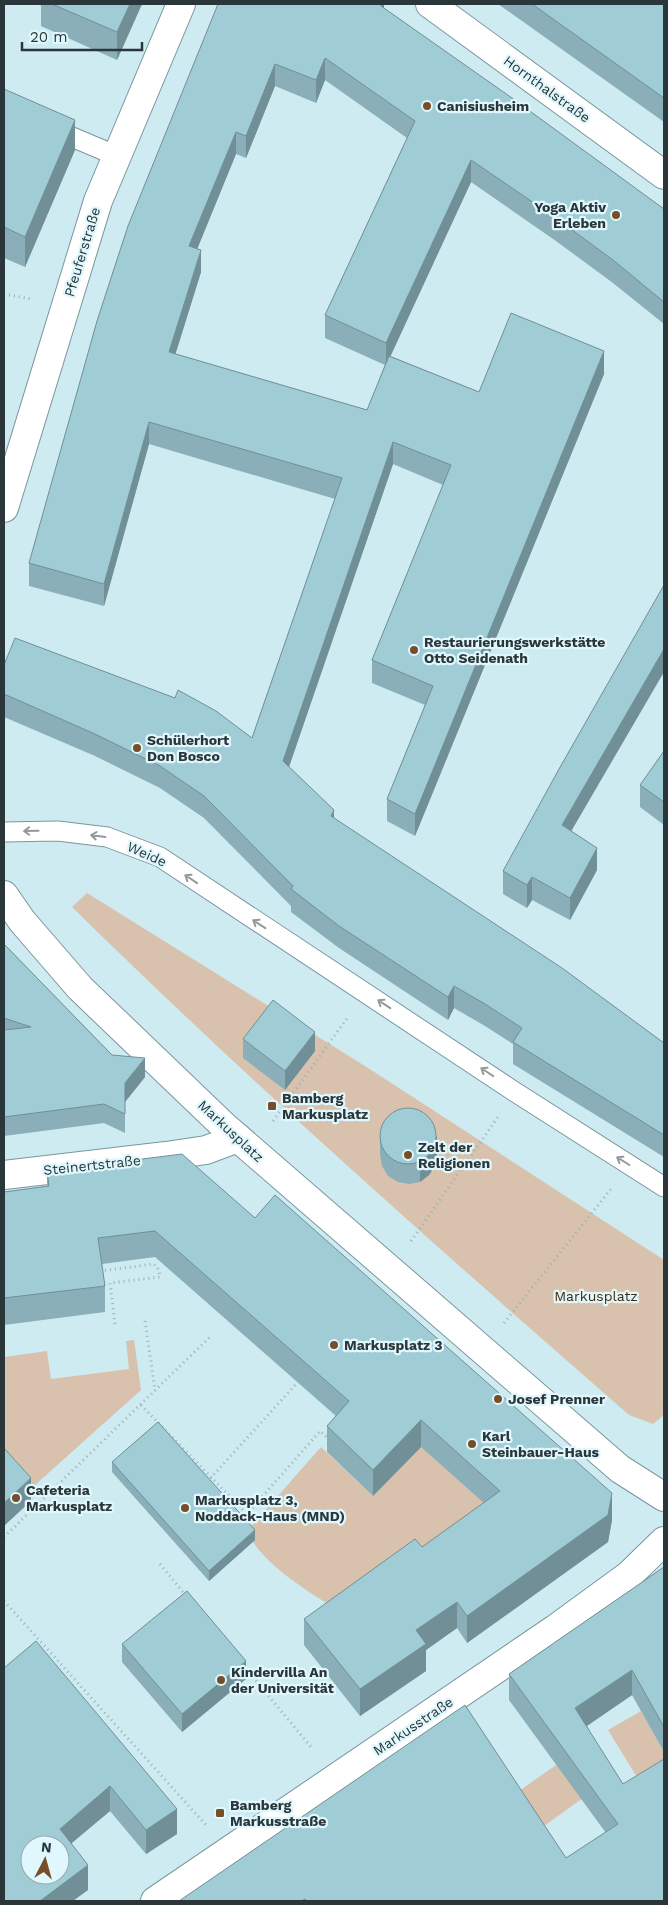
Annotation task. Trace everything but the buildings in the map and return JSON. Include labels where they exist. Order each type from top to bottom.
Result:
[{"type":"street","name":"Pfeuferstraße","points":[[4,508],[98,201],[181,4]]},
{"type":"street","name":"Hornthalstraße","points":[[430,4],[664,175]]},
{"type":"street","name":"Markusplatz","points":[[4,895],[22,921],[80,988],[245,1145],[620,1468],[664,1497]]},
{"type":"street","name":"Steinertstraße","points":[[4,1175],[245,1145]]},
{"type":"street","name":"Markusstraße","points":[[156,1901],[555,1629],[629,1575],[664,1541]]},
{"type":"lane","points":[[38,122],[117,156]]},
{"type":"lane","name":"Weide","points":[[4,832],[58,831],[107,837],[160,857],[296,948],[366,992]]},
{"type":"lane","points":[[366,992],[515,1092],[664,1187]]},
{"type":"path","points":[[245,1145],[366,992]]},
{"type":"path","points":[[391,1271],[515,1092]]},
{"type":"path","points":[[482,1349],[630,1165]]},
{"type":"path","points":[[99,1271],[154,1264],[159,1270],[160,1276],[110,1283],[115,1325]]},
{"type":"path","points":[[104,1304],[112,1302]]},
{"type":"path","points":[[145,1321],[155,1391]]},
{"type":"path","points":[[4,1536],[212,1336]]},
{"type":"path","points":[[205,1485],[298,1382]]},
{"type":"path","points":[[141,1405],[246,1514],[320,1431],[334,1444]]},
{"type":"path","points":[[4,1528],[8,1533]]},
{"type":"path","points":[[160,1564],[188,1598]]},
{"type":"path","points":[[4,1601],[230,1852]]},
{"type":"path","points":[[239,1660],[311,1747]]},
{"type":"green space","name":"Markusplatz","points":[[87,893],[365,1066],[664,1260],[664,1415],[653,1424],[629,1415],[487,1291],[277,1102],[72,907]]},
{"type":"green space","points":[[134,1340],[141,1390],[25,1494],[4,1472],[4,1357],[47,1351],[51,1379],[129,1369],[126,1341]]},
{"type":"green space","points":[[419,1445],[502,1516],[346,1615],[290,1579],[276,1568],[254,1544],[247,1531],[321,1447],[373,1496]]},
{"type":"green space","points":[[641,1711],[664,1752],[664,1785],[648,1795],[608,1730]]},
{"type":"green space","points":[[569,1756],[594,1790],[533,1834],[509,1798]]},
{"type":"place","name":"Canisiusheim","points":[[427,106]]},
{"type":"place","name":"Yoga Aktiv Erleben","points":[[616,215]]},
{"type":"place","name":"Restaurierungswerkstätte Otto Seidenath","points":[[414,650]]},
{"type":"place","name":"Schülerhort Don Bosco","points":[[137,748]]},
{"type":"place","name":"Bamberg Markusplatz","points":[[272,1106]]},
{"type":"place","name":"Zelt der Religionen","points":[[408,1155]]},
{"type":"place","name":"Markusplatz 3","points":[[334,1345]]},
{"type":"place","name":"Josef Prenner","points":[[498,1399]]},
{"type":"place","name":"Karl Steinbauer-Haus","points":[[472,1444]]},
{"type":"place","name":"Cafeteria Markusplatz","points":[[16,1498]]},
{"type":"place","name":"Markusplatz 3, Noddack-Haus (MND)","points":[[185,1508]]},
{"type":"place","name":"Kindervilla An der Universität","points":[[221,1680]]},
{"type":"place","name":"Bamberg Markusstraße","points":[[220,1813]]}]
